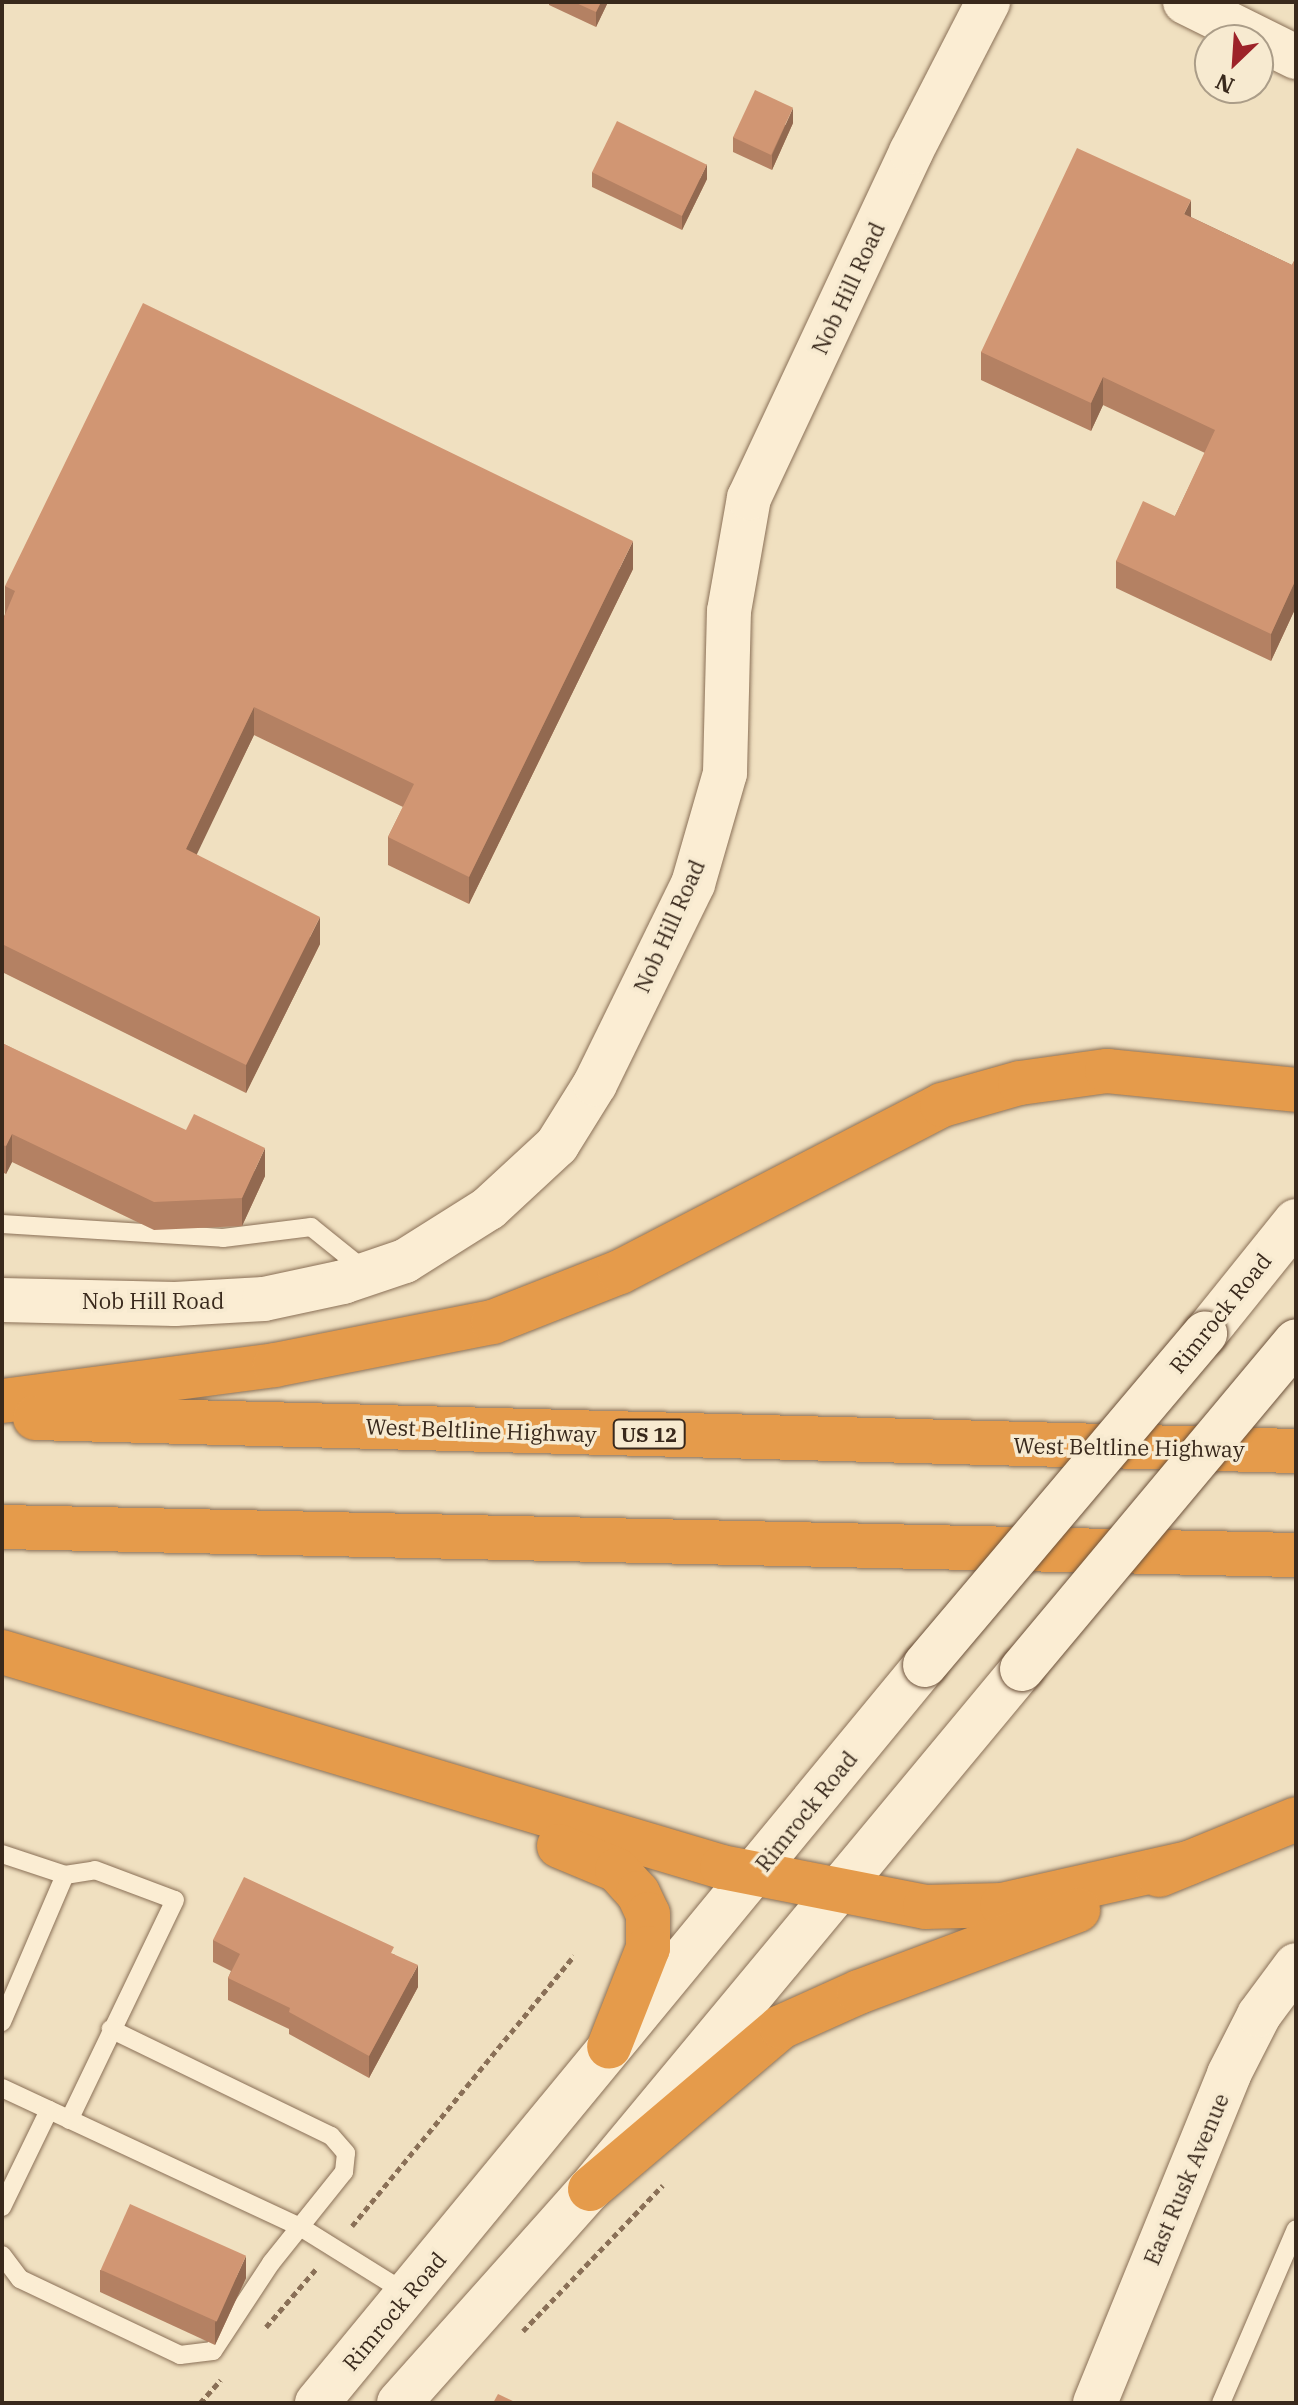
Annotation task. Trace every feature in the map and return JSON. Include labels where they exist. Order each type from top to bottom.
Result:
[{"type":"highway","points":[[2,1401],[275,1365],[493,1322],[620,1272],[942,1105],[1020,1083],[1107,1071],[1296,1090]]},
{"type":"highway","name":"West Beltline Highway","points":[[2,1417],[1296,1451]]},
{"type":"highway","points":[[2,1527],[1296,1555]]},
{"type":"highway","points":[[2,1652],[385,1770],[754,1874],[925,1907],[1002,1905],[1188,1863]]},
{"type":"highway","points":[[385,1770],[464,1809],[617,1870],[638,1893],[648,1914],[648,1948],[609,2047]]},
{"type":"highway","points":[[590,2189],[781,2027],[1296,1819]]},
{"type":"main road","name":"Nob Hill Road","points":[[2,1300],[175,1304],[264,1299],[369,1274],[405,1261],[489,1208],[557,1145],[595,1084],[693,884],[725,773],[729,611],[749,498],[911,152],[988,2]]},
{"type":"main road","points":[[1185,2],[1296,57]]},
{"type":"main road","name":"Rimrock Road","points":[[314,2401],[408,2294],[925,1665],[1205,1334],[1296,1221]]},
{"type":"main road","points":[[399,2403],[590,2189],[1296,1341]]},
{"type":"main road","name":"East Rusk Avenue","points":[[1098,2402],[1229,2074],[1290,1986]]},
{"type":"lane","points":[[2,1224],[223,1238],[311,1227],[369,1274]]},
{"type":"lane","points":[[2,1854],[65,1875],[95,1870],[175,1900],[69,2120]]},
{"type":"lane","points":[[2,2022],[65,1875]]},
{"type":"lane","points":[[2,2255],[20,2279],[180,2355],[213,2351],[271,2263],[344,2172],[346,2153],[331,2136],[111,2029]]},
{"type":"lane","points":[[2,2088],[302,2228],[408,2294]]},
{"type":"lane","points":[[2,2207],[49,2110]]},
{"type":"lane","points":[[1221,2403],[1296,2229]]},
{"type":"path","points":[[262,2331],[574,1956]]},
{"type":"path","points":[[200,2403],[231,2367]]},
{"type":"building","points":[[574,2],[601,2],[596,12]]},
{"type":"building","points":[[755,90],[793,108],[771,155],[733,137]]},
{"type":"building","points":[[617,121],[707,165],[682,216],[592,172]]},
{"type":"building","points":[[1077,148],[1191,200],[1184,214],[1292,265],[1296,257],[1296,579],[1271,634],[1116,561],[1143,501],[1175,516],[1215,430],[1103,377],[1091,403],[981,352]]},
{"type":"building","points":[[143,303],[633,541],[469,877],[388,837],[414,784],[254,707],[186,849],[320,917],[246,1065],[2,944],[2,622],[15,591],[5,586]]},
{"type":"building","points":[[2,1043],[186,1130],[194,1114],[265,1148],[242,1198],[154,1202],[12,1134],[6,1146],[2,1145]]},
{"type":"building","points":[[244,1877],[394,1947],[391,1953],[418,1965],[369,2056],[289,2012],[290,2008],[228,1978],[240,1954],[213,1940]]},
{"type":"building","points":[[130,2204],[246,2256],[217,2321],[101,2270]]},
{"type":"building","points":[[498,2394],[517,2403],[493,2403]]}]
